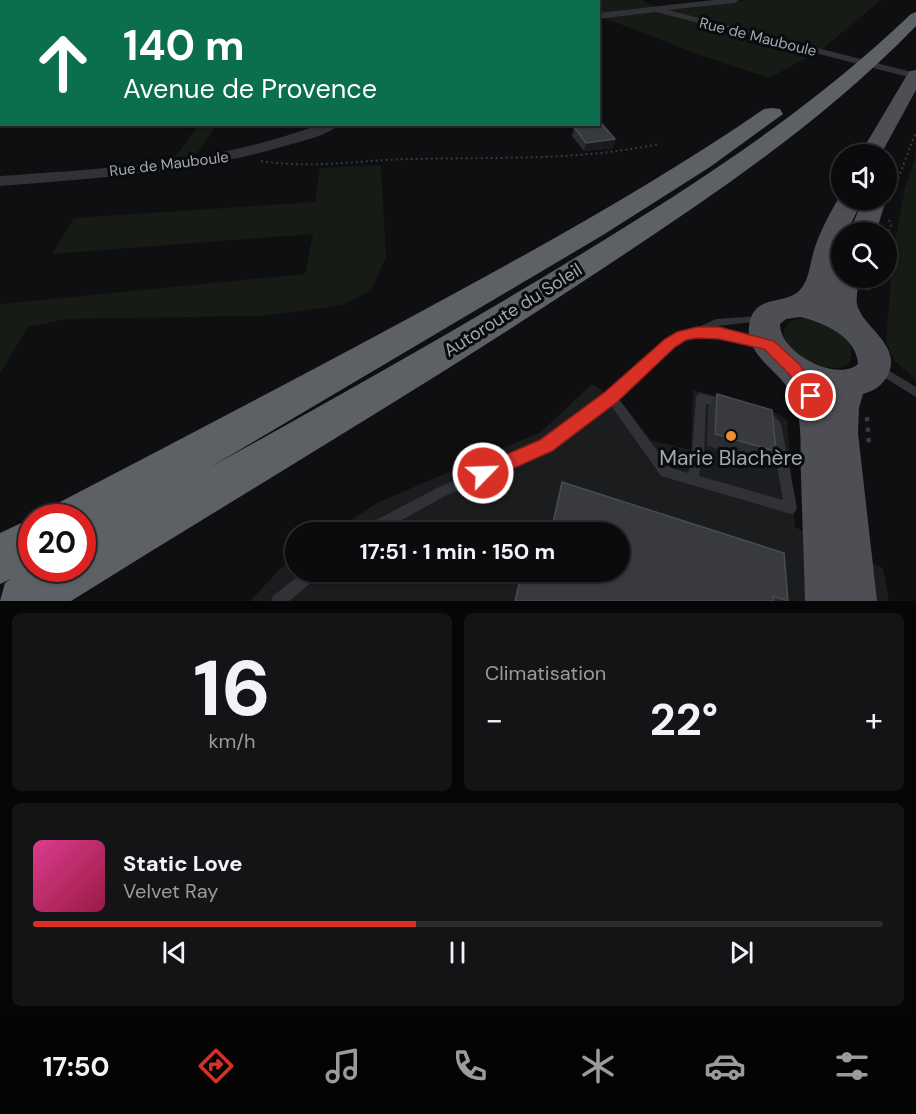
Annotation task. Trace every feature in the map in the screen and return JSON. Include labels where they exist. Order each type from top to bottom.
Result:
[{"type":"highway","name":"Autoroute du Soleil","points":[[96,507],[427,325],[677,177],[803,92],[878,31],[909,0]]},
{"type":"highway","name":"Autoroute du Soleil","points":[[96,558],[434,359],[704,189],[826,100],[916,17]]},
{"type":"highway","points":[[0,559],[18,549]]},
{"type":"highway","points":[[23,601],[55,582]]},
{"type":"main road","points":[[875,144],[912,75]]},
{"type":"main road","points":[[897,145],[916,107]]},
{"type":"main road","points":[[800,306],[814,295],[820,286],[829,247],[846,210]]},
{"type":"main road","points":[[843,288],[841,304],[874,355],[841,408],[839,433],[853,601]]},
{"type":"main road","points":[[829,601],[818,428],[811,396],[776,344],[778,309],[800,306],[829,314],[856,330]]},
{"type":"main road","points":[[776,344],[812,378],[831,383],[862,375]]},
{"type":"street","points":[[656,9],[735,0]]},
{"type":"street","name":"Rue de Mauboule","points":[[600,16],[656,9],[912,75]]},
{"type":"street","name":"Rue de Mauboule","points":[[0,181],[165,167],[236,156],[281,144],[328,126]]},
{"type":"lane","points":[[386,522],[441,492],[546,446],[611,397],[670,343],[682,336],[716,323],[776,344]]},
{"type":"lane","points":[[697,332],[719,333],[776,344]]},
{"type":"lane","points":[[862,375],[916,393]]},
{"type":"lane","points":[[611,397],[665,472],[790,508],[775,424],[769,417],[758,414]]},
{"type":"lane","points":[[692,480],[698,453],[701,398],[735,408]]},
{"type":"lane","points":[[278,601],[301,582]]},
{"type":"path","points":[[897,172],[916,132]]},
{"type":"path","points":[[236,156],[276,164],[412,159],[528,159],[581,156],[659,144]]},
{"type":"shaded area","points":[[600,0],[641,0],[667,8],[695,8],[750,0],[881,0],[820,51],[769,78],[697,54],[600,16]]},
{"type":"shaded area","points":[[198,126],[216,126],[193,159],[171,162]]},
{"type":"shaded area","points":[[916,155],[916,380],[894,360],[886,343],[890,288],[897,288],[897,231],[905,188]]},
{"type":"shaded area","points":[[381,165],[386,257],[371,290],[343,305],[262,316],[67,319],[28,327],[0,373],[0,304],[305,274],[313,234],[52,254],[74,218],[315,202],[320,168]]},
{"type":"shaded area","points":[[796,319],[821,322],[836,330],[852,349],[850,362],[841,367],[821,367],[801,357],[787,342],[783,333],[788,323]]},
{"type":"shaded area","points":[[592,384],[624,405],[651,440],[691,450],[693,390],[772,411],[787,420],[795,527],[883,568],[889,601],[250,601],[285,565],[285,582],[630,582],[630,522],[348,522],[377,503],[541,432]]},
{"type":"building","points":[[600,126],[615,139],[586,143],[574,127]]},
{"type":"building","points":[[717,394],[772,410],[776,451],[715,434]]},
{"type":"building","points":[[562,482],[784,553],[788,601],[773,596],[774,601],[515,601],[520,582],[630,582],[630,522],[553,522]]},
{"type":"place","name":"Marie Blachère","points":[[731,436]]},
{"type":"route","points":[[483,473],[546,446],[611,397],[670,343],[682,336],[697,332],[719,333],[756,340],[769,345],[795,369],[811,396]]}]
